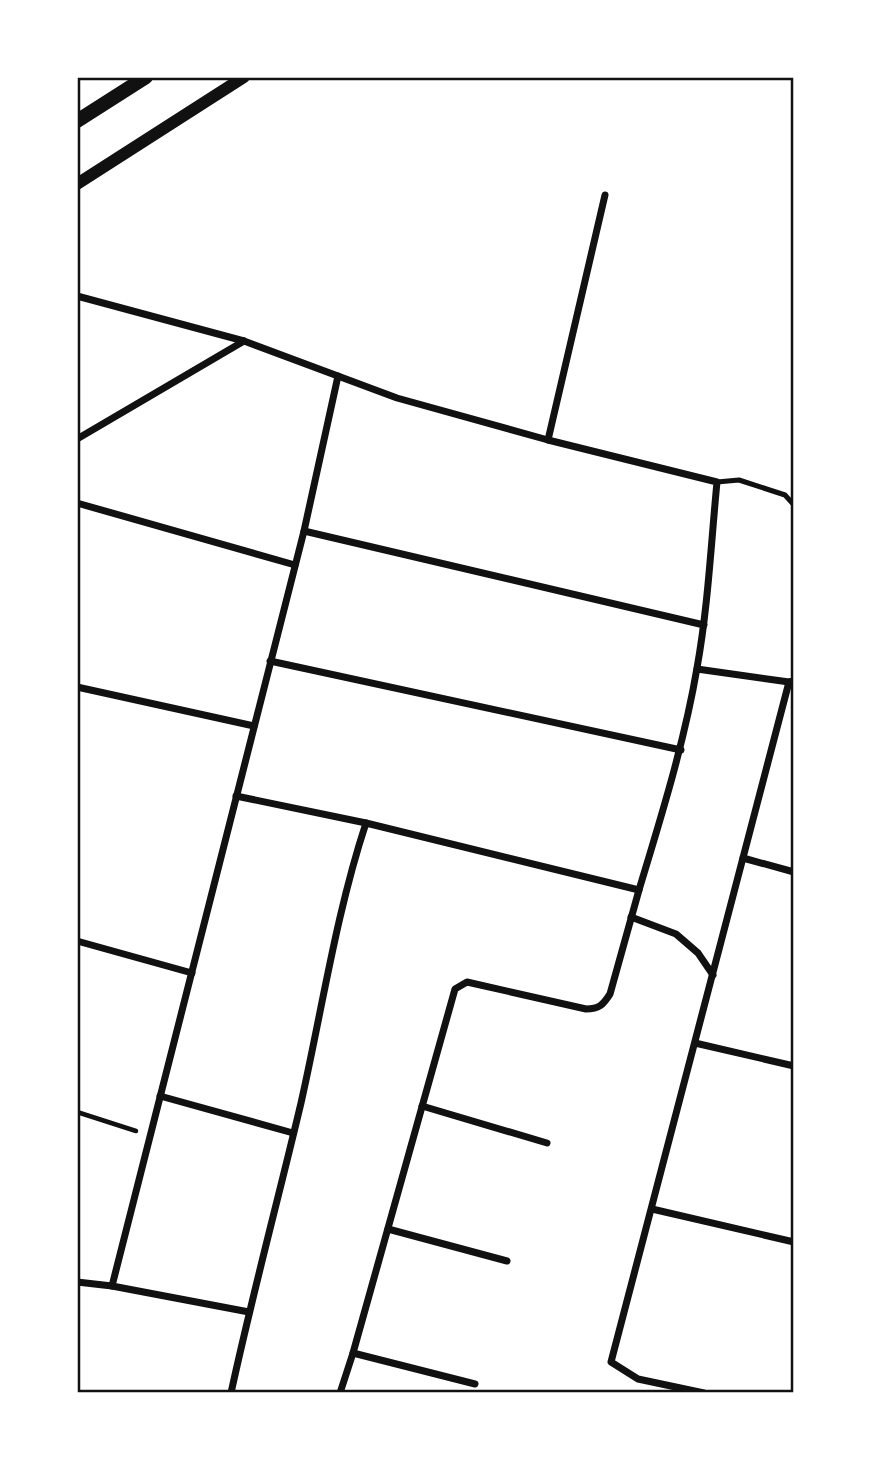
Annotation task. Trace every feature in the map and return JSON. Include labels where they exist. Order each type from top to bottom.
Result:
[{"type":"main road","points":[[77,121],[146,77]]},
{"type":"street","points":[[77,184],[244,77]]},
{"type":"street","points":[[548,440],[605,195]]},
{"type":"street","points":[[77,296],[244,341],[397,398],[548,440],[717,482],[704,625],[681,750],[610,994],[604,1004],[596,1009],[586,1009],[467,982],[454,989],[340,1393]]},
{"type":"street","points":[[77,439],[244,341]]},
{"type":"street","points":[[112,1286],[304,531],[338,376]]},
{"type":"street","points":[[77,503],[295,565]]},
{"type":"street","points":[[304,531],[704,625]]},
{"type":"street","points":[[271,661],[681,750]]},
{"type":"street","points":[[697,669],[792,682],[611,1362],[638,1379],[704,1393]]},
{"type":"street","points":[[77,687],[254,726]]},
{"type":"street","points":[[236,796],[366,823],[639,890]]},
{"type":"street","points":[[231,1393],[293,1133],[352,865],[366,823]]},
{"type":"street","points":[[743,858],[794,872]]},
{"type":"street","points":[[631,917],[676,934],[698,953],[713,975]]},
{"type":"street","points":[[77,941],[192,973]]},
{"type":"street","points":[[695,1043],[794,1066]]},
{"type":"street","points":[[160,1096],[293,1133]]},
{"type":"street","points":[[422,1106],[547,1143]]},
{"type":"street","points":[[652,1209],[794,1242]]},
{"type":"street","points":[[388,1229],[507,1261]]},
{"type":"street","points":[[77,1282],[249,1311]]},
{"type":"street","points":[[353,1353],[475,1384]]},
{"type":"lane","points":[[717,482],[739,480],[785,495],[794,505]]},
{"type":"path","points":[[77,1112],[150,1136]]}]
